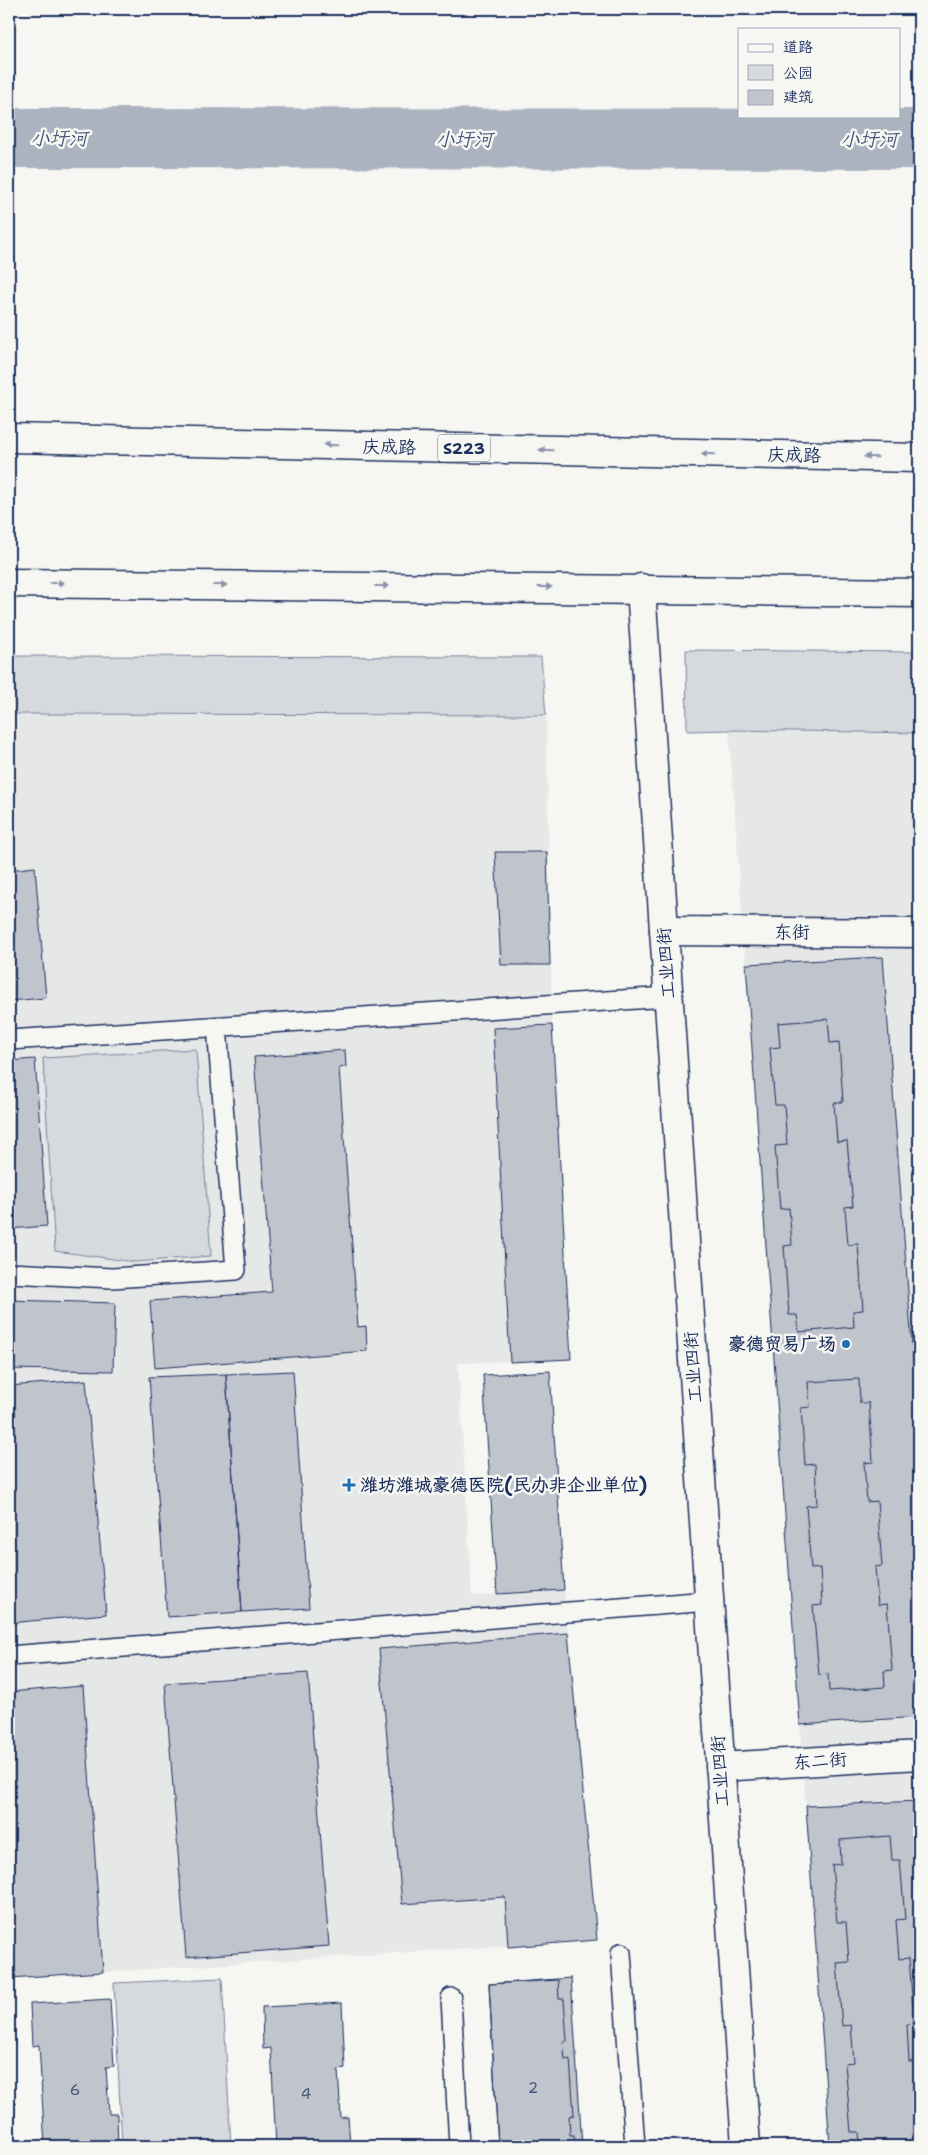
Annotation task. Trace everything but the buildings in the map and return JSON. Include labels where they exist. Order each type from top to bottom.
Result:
[{"type":"street","name":"庆成路","points":[[9,438],[919,458]]},
{"type":"street","points":[[9,583],[641,588],[919,593]]},
{"type":"street","name":"工业四街","points":[[641,588],[746,2146]]},
{"type":"street","name":"东街","points":[[664,931],[919,933]]},
{"type":"street","name":"东二街","points":[[720,1767],[919,1755]]},
{"type":"lane","points":[[9,1040],[668,997]]},
{"type":"lane","points":[[9,1273],[112,1278],[236,1270],[217,1027]]},
{"type":"lane","points":[[9,1656],[709,1601]]},
{"type":"lane","points":[[621,1953],[635,2146]]},
{"type":"lane","points":[[451,1998],[459,2146]]},
{"type":"shaded area","points":[[9,714],[546,715],[552,1025],[571,1359],[458,1363],[472,1596],[564,1590],[597,1940],[9,1978]]},
{"type":"shaded area","name":"豪德贸易广场","points":[[729,730],[919,733],[919,2146],[830,2146]]},
{"type":"green space","points":[[686,650],[919,652],[919,733],[687,731]]},
{"type":"green space","points":[[9,656],[541,657],[546,715],[9,714]]},
{"type":"green space","points":[[196,1049],[211,1256],[135,1262],[55,1251],[43,1058]]},
{"type":"green space","points":[[222,1978],[231,2146],[122,2146],[114,1983]]},
{"type":"waterway","name":"小圩河","points":[[9,138],[919,139]]},
{"type":"place","name":"豪德贸易广场","points":[[846,1344]]},
{"type":"place","name":"潍坊潍城豪德医院(民办非企业单位)","points":[[349,1485]]}]
